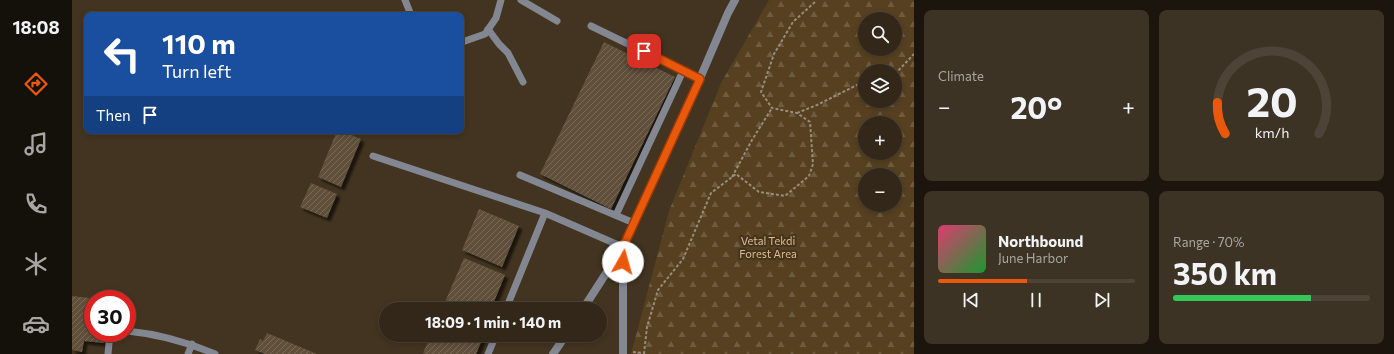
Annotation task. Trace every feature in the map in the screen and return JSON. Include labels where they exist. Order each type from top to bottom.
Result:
[{"type":"street","points":[[587,302],[623,247],[700,79],[728,14],[732,1]]},
{"type":"street","points":[[622,354],[623,247]]},
{"type":"street","points":[[553,354],[561,342]]},
{"type":"lane","points":[[405,0],[411,12]]},
{"type":"lane","points":[[464,41],[485,34],[496,18],[501,0]]},
{"type":"lane","points":[[521,0],[557,21]]},
{"type":"lane","points":[[591,26],[700,79]]},
{"type":"lane","points":[[488,29],[508,53],[523,82]]},
{"type":"lane","points":[[616,215],[683,71]]},
{"type":"lane","points":[[373,156],[545,213],[623,247]]},
{"type":"lane","points":[[520,175],[634,223]]},
{"type":"lane","points":[[509,302],[545,213]]},
{"type":"lane","points":[[136,332],[192,344],[216,354]]},
{"type":"lane","points":[[108,354],[109,342]]},
{"type":"lane","points":[[488,354],[493,342]]},
{"type":"lane","points":[[188,354],[192,344]]},
{"type":"path","points":[[644,354],[647,327],[658,290],[683,259],[711,193],[736,174],[759,192],[785,196],[809,176],[813,164],[810,122],[797,113],[772,108],[761,92],[774,54],[793,22],[816,2]]},
{"type":"path","points":[[902,67],[914,54]]},
{"type":"path","points":[[797,113],[858,85]]},
{"type":"path","points":[[731,178],[772,108]]},
{"type":"green space","name":"Vetal Tekdi Forest Area","points":[[769,0],[914,0],[914,354],[631,354],[669,211],[721,83]]},
{"type":"building","points":[[604,42],[675,77],[611,209],[540,174]]},
{"type":"building","points":[[336,134],[349,134],[361,139],[341,187],[318,177]]},
{"type":"building","points":[[311,183],[337,194],[327,218],[300,207]]},
{"type":"building","points":[[479,209],[519,226],[502,267],[462,250]]},
{"type":"building","points":[[464,258],[505,275],[494,302],[445,302]]},
{"type":"building","points":[[72,296],[84,297],[84,341],[82,352],[72,350]]},
{"type":"building","points":[[267,333],[317,354],[265,354],[255,350],[260,339],[263,341]]},
{"type":"building","points":[[428,342],[481,342],[476,354],[423,353]]},
{"type":"route","points":[[623,262],[623,247],[700,79],[644,51]]}]
